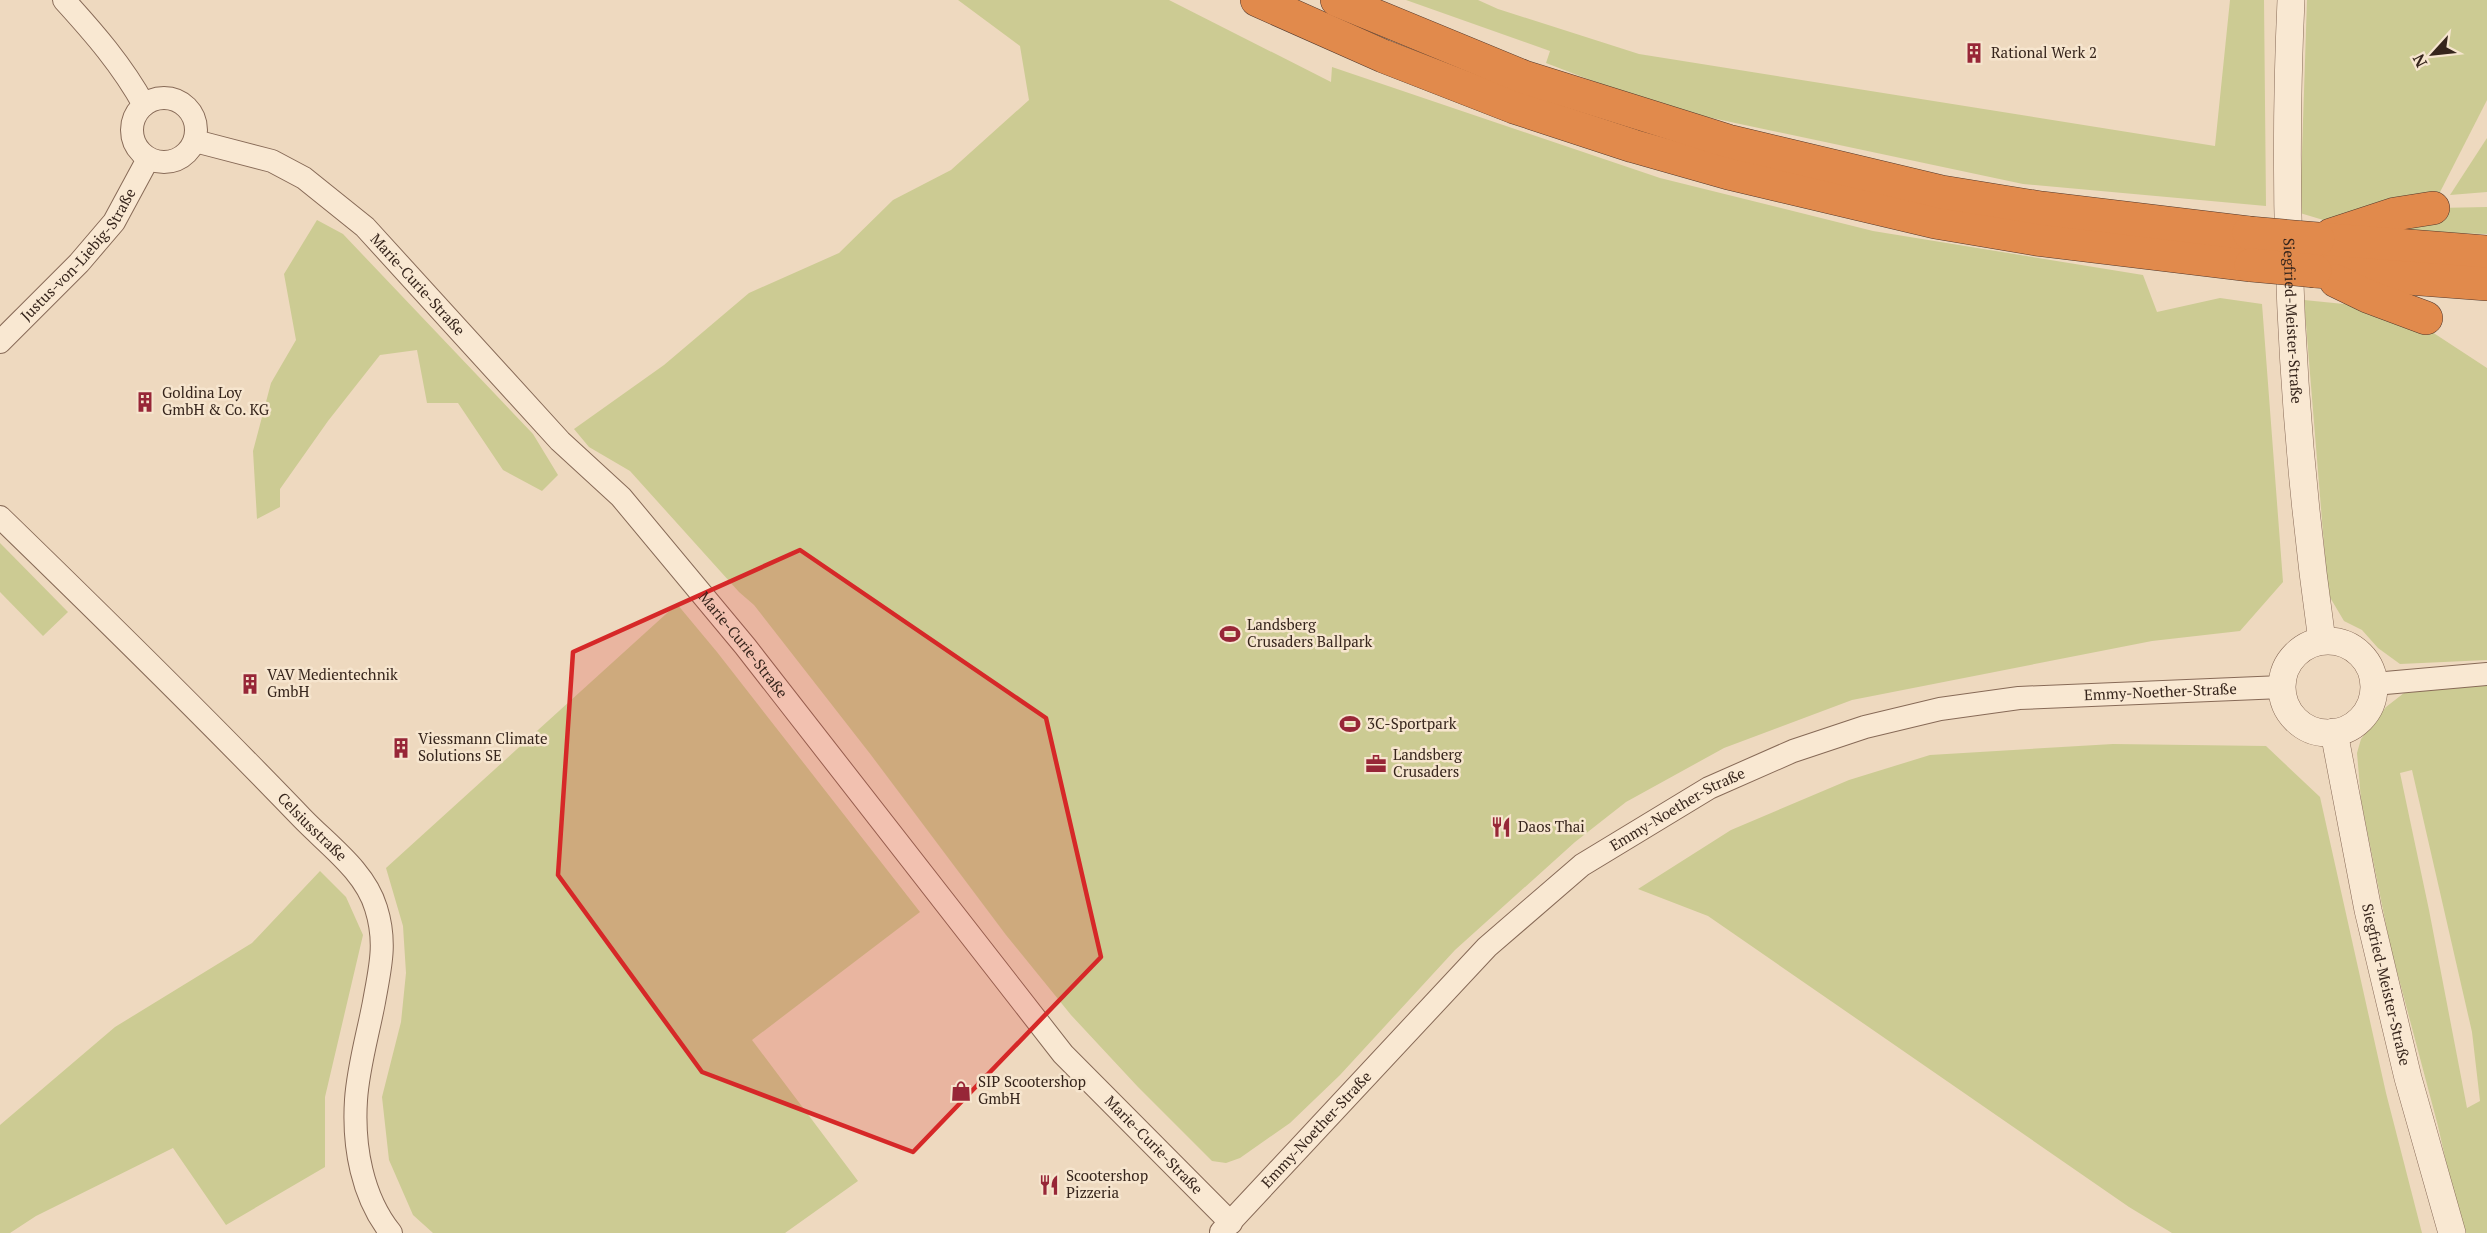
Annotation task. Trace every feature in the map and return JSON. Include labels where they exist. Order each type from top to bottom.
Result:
[{"type":"highway","points":[[1257,0],[1383,56],[1514,107],[1634,146],[1728,173],[1935,222],[2036,239],[2251,265],[2316,255],[2487,252]]},
{"type":"highway","points":[[1337,0],[1524,77],[1728,141],[1942,192],[2041,208],[2249,233],[2316,255],[2487,284]]},
{"type":"highway","points":[[2316,255],[2395,214],[2433,208]]},
{"type":"highway","points":[[2316,255],[2367,296],[2426,318]]},
{"type":"street","points":[[64,0],[126,73],[144,105]]},
{"type":"street","name":"Siegfried-Meister-Straße","points":[[2291,0],[2287,192],[2290,304],[2306,514],[2322,641]]},
{"type":"street","points":[[163,98],[183,104],[195,120],[195,141],[190,149],[176,161],[166,163],[148,159],[140,152],[131,133],[136,112],[144,105],[163,98]]},
{"type":"street","name":"Marie-Curie-Straße","points":[[195,141],[272,161],[304,178],[365,227],[560,441],[621,497],[745,646],[1063,1054],[1226,1228]]},
{"type":"street","name":"Justus-von-Liebig-Straße","points":[[0,342],[79,263],[114,222],[148,159]]},
{"type":"street","name":"Celsiusstraße","points":[[0,517],[258,770],[368,889],[376,906],[384,947],[356,1100],[358,1144],[360,1169],[369,1194],[379,1218],[391,1233]]},
{"type":"street","points":[[2322,641],[2337,641],[2363,656],[2374,684],[2370,703],[2360,720],[2349,728],[2334,732],[2310,729],[2299,723],[2290,713],[2284,700],[2282,687],[2289,662],[2298,651],[2309,644],[2322,641]]},
{"type":"street","points":[[2374,684],[2487,674]]},
{"type":"street","name":"Emmy-Noether-Straße","points":[[1226,1228],[1487,947],[1582,866],[1709,788],[1793,751],[1865,727],[1940,709],[2019,698],[2282,687]]},
{"type":"street","name":"Siegfried-Meister-Straße","points":[[2334,732],[2368,910],[2408,1077],[2452,1233]]},
{"type":"highlighted area","points":[[800,550],[1046,718],[1101,957],[913,1152],[702,1072],[558,875],[573,652]]},
{"type":"shaded area","points":[[958,0],[1169,0],[1331,82],[1332,67],[1660,178],[1873,231],[2143,275],[2157,312],[2220,298],[2262,304],[2283,582],[2240,631],[2152,641],[1852,700],[1724,748],[1626,802],[1575,842],[1455,950],[1340,1075],[1290,1123],[1240,1158],[1226,1163],[1212,1161],[1138,1087],[1071,1015],[1006,935],[871,755],[754,605],[739,592],[630,471],[589,447],[574,429],[664,365],[749,293],[839,253],[893,200],[951,170],[1029,100],[1020,46]]},
{"type":"shaded area","points":[[1406,0],[1478,0],[1498,9],[1639,54],[2215,146],[2230,0],[2264,0],[2266,206],[2023,184],[1660,107],[1546,63],[1550,51]]},
{"type":"shaded area","points":[[2307,0],[2487,0],[2487,100],[2438,196],[2330,222],[2300,213]]},
{"type":"shaded area","points":[[2487,138],[2487,192],[2450,195]]},
{"type":"shaded area","points":[[2487,207],[2487,234],[2373,231],[2437,208]]},
{"type":"shaded area","points":[[317,220],[343,234],[533,434],[558,475],[542,491],[503,470],[458,403],[427,403],[417,350],[380,355],[328,421],[280,489],[280,507],[257,519],[253,451],[271,383],[296,340],[284,274]]},
{"type":"shaded area","points":[[2304,300],[2364,306],[2429,330],[2487,368],[2487,660],[2400,664],[2378,648],[2362,630],[2344,621],[2328,594]]},
{"type":"shaded area","points":[[0,543],[68,612],[43,636],[0,592]]},
{"type":"shaded area","points":[[677,604],[920,912],[752,1040],[858,1181],[785,1233],[433,1233],[413,1215],[389,1160],[382,1097],[401,1022],[406,973],[403,926],[386,868]]},
{"type":"shaded area","points":[[2487,685],[2487,1233],[2462,1233],[2438,1126],[2390,945],[2361,800],[2357,753],[2361,739],[2386,707],[2404,693]],"holes":[[[2412,770],[2472,1032],[2480,1101],[2467,1108],[2400,773]]]},
{"type":"shaded area","points":[[2113,744],[2266,746],[2320,797],[2386,1093],[2422,1233],[2172,1233],[2129,1207],[1708,916],[1638,889],[1731,830],[1849,780],[1930,755]]},
{"type":"shaded area","points":[[320,871],[346,897],[363,935],[325,1097],[325,1167],[226,1225],[173,1148],[36,1216],[10,1233],[0,1233],[0,1125],[115,1027],[252,943]]},
{"type":"place","name":"Rational Werk 2","points":[[1974,53]]},
{"type":"place","name":"Goldina Loy GmbH & Co. KG","points":[[145,402]]},
{"type":"place","name":"Landsberg Crusaders Ballpark","points":[[1230,634]]},
{"type":"place","name":"VAV Medientechnik GmbH","points":[[250,684]]},
{"type":"place","name":"3C-Sportpark","points":[[1350,724]]},
{"type":"place","name":"Viessmann Climate Solutions SE","points":[[401,748]]},
{"type":"place","name":"Landsberg Crusaders","points":[[1376,764]]},
{"type":"place","name":"Daos Thai","points":[[1501,827]]},
{"type":"place","name":"SIP Scootershop GmbH","points":[[961,1091]]},
{"type":"place","name":"Scootershop Pizzeria","points":[[1049,1185]]}]
